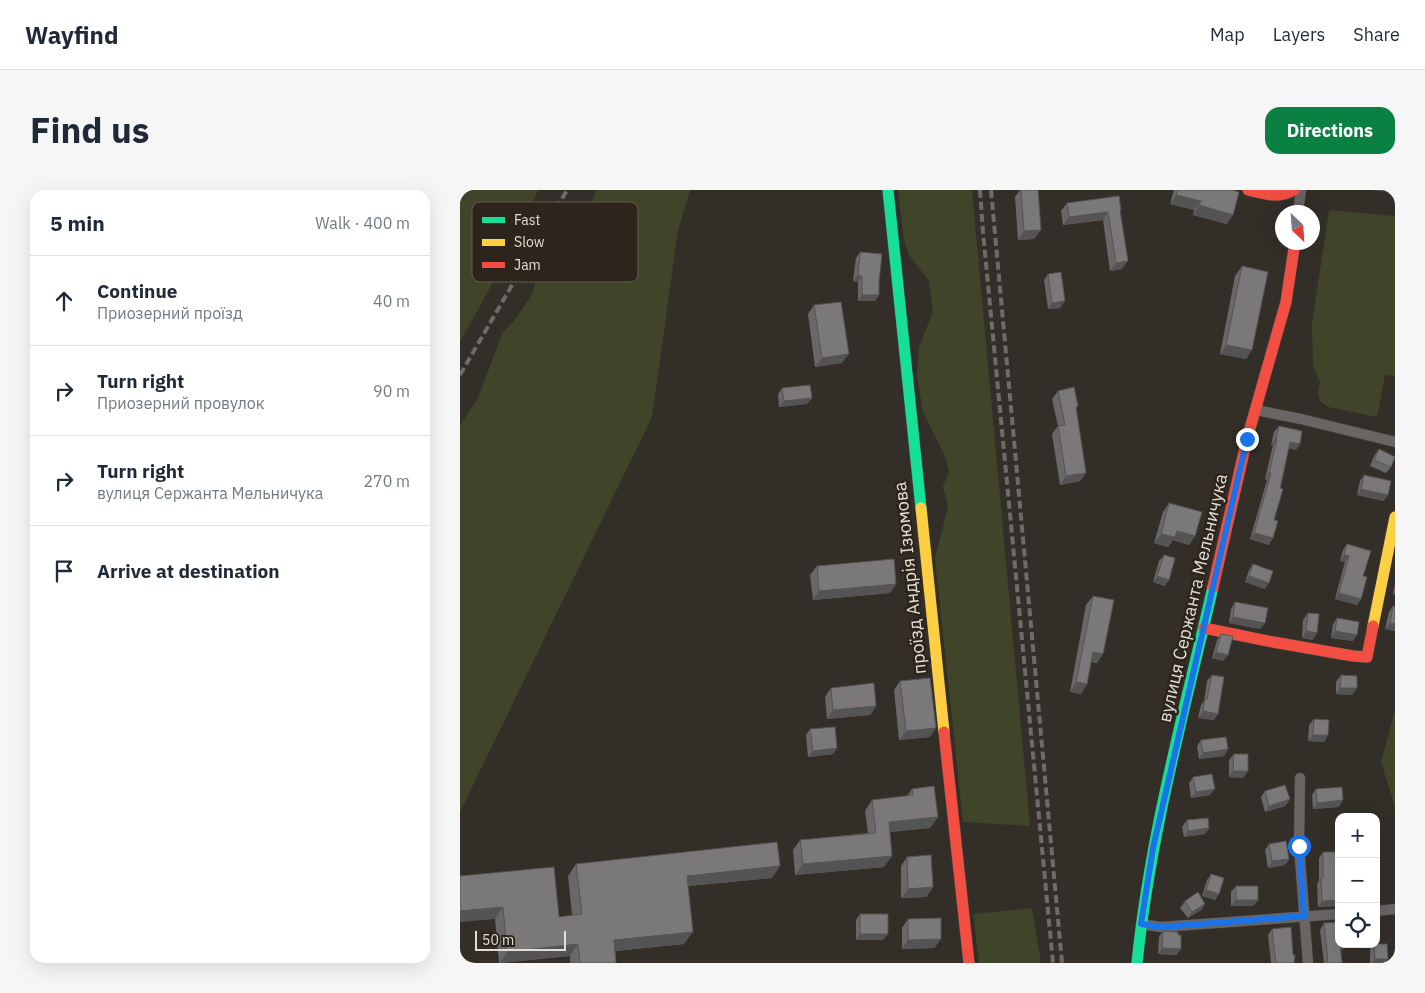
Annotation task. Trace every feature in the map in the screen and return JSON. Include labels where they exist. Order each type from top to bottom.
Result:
[{"type":"street","name":"проїзд Андрія Ізюмова","points":[[888,190],[969,963]]},
{"type":"street","points":[[1248,190],[1262,194],[1278,195],[1294,190]]},
{"type":"street","points":[[1299,205],[1301,190]]},
{"type":"street","name":"вулиця Сержанта Мельничука","points":[[1137,963],[1153,848],[1247,439],[1286,302],[1294,250]]},
{"type":"street","points":[[1256,410],[1302,419],[1395,442]]},
{"type":"street","points":[[1204,628],[1282,644],[1367,658],[1395,517]]},
{"type":"street","points":[[1300,778],[1299,846],[1308,963]]},
{"type":"street","points":[[1380,911],[1395,909]]},
{"type":"street","points":[[1141,924],[1161,927],[1335,914]]},
{"type":"green space","points":[[460,190],[538,190],[533,202],[472,202],[472,282],[493,282],[460,342]]},
{"type":"green space","points":[[596,190],[690,190],[678,230],[652,417],[460,812],[460,426],[478,398],[502,334],[514,321],[533,293],[536,282],[638,282],[638,202],[593,202]]},
{"type":"green space","points":[[898,190],[972,190],[1030,826],[963,822],[935,558],[948,507],[943,486],[949,472],[946,459],[923,412],[917,376],[919,347],[933,312],[929,281],[909,255],[904,240]]},
{"type":"green space","points":[[1329,210],[1395,216],[1395,376],[1385,375],[1377,417],[1328,407],[1320,401],[1318,394],[1320,382],[1313,366],[1312,324]]},
{"type":"green space","points":[[1395,710],[1395,807],[1381,762]]},
{"type":"green space","points":[[1032,908],[1041,963],[979,963],[973,914]]},
{"type":"building","points":[[1021,190],[1038,190],[1041,230],[1024,231]]},
{"type":"building","points":[[1178,190],[1232,190],[1239,192],[1233,215],[1199,205],[1201,201],[1176,195]]},
{"type":"building","points":[[1119,196],[1128,261],[1116,263],[1108,212],[1069,217],[1067,203]]},
{"type":"building","points":[[860,252],[882,254],[879,295],[862,295],[862,276],[858,275]]},
{"type":"building","points":[[1242,266],[1268,272],[1252,350],[1226,345]]},
{"type":"building","points":[[1061,272],[1065,301],[1052,303],[1048,274]]},
{"type":"building","points":[[841,302],[849,354],[822,358],[814,305]]},
{"type":"building","points":[[810,385],[812,398],[784,401],[782,388]]},
{"type":"building","points":[[1074,387],[1086,473],[1066,476],[1058,426],[1065,425],[1058,391]]},
{"type":"building","points":[[1279,426],[1302,431],[1300,444],[1290,442],[1280,488],[1283,489],[1274,520],[1278,521],[1273,538],[1254,533],[1271,473],[1269,473]]},
{"type":"building","points":[[1379,449],[1395,457],[1391,467],[1374,460]]},
{"type":"building","points":[[1364,475],[1391,481],[1388,495],[1361,489]]},
{"type":"building","points":[[1169,503],[1202,512],[1195,536],[1177,531],[1175,537],[1161,534]]},
{"type":"building","points":[[1347,544],[1371,551],[1363,576],[1367,577],[1361,599],[1339,593],[1349,556],[1344,555]]},
{"type":"building","points":[[1164,555],[1175,558],[1169,580],[1157,576]]},
{"type":"building","points":[[894,559],[896,584],[819,591],[817,566]]},
{"type":"building","points":[[1253,564],[1273,571],[1269,583],[1249,576]]},
{"type":"building","points":[[1093,596],[1114,600],[1103,654],[1093,652],[1087,684],[1076,682]]},
{"type":"building","points":[[1235,602],[1268,608],[1265,623],[1233,617]]},
{"type":"building","points":[[1393,606],[1395,607],[1395,624],[1390,623]]},
{"type":"building","points":[[1308,613],[1319,614],[1317,633],[1306,631]]},
{"type":"building","points":[[1337,618],[1359,622],[1357,635],[1335,631]]},
{"type":"building","points":[[1221,634],[1233,636],[1228,655],[1216,652]]},
{"type":"building","points":[[1212,675],[1224,677],[1218,714],[1203,711]]},
{"type":"building","points":[[1341,675],[1357,676],[1357,688],[1340,688]]},
{"type":"building","points":[[930,678],[936,728],[906,731],[900,681]]},
{"type":"building","points":[[874,683],[876,706],[833,710],[831,688]]},
{"type":"building","points":[[1314,719],[1329,720],[1328,735],[1313,735]]},
{"type":"building","points":[[835,727],[837,748],[813,751],[810,729]]},
{"type":"building","points":[[1226,737],[1228,749],[1203,753],[1201,740]]},
{"type":"building","points":[[1234,754],[1248,754],[1248,771],[1233,771]]},
{"type":"building","points":[[1212,774],[1215,789],[1196,792],[1193,777]]},
{"type":"building","points":[[1285,785],[1290,799],[1269,806],[1265,791]]},
{"type":"building","points":[[934,786],[938,817],[889,822],[892,856],[803,864],[800,840],[876,833],[872,800],[913,795],[912,789]]},
{"type":"building","points":[[1342,787],[1343,800],[1317,803],[1316,789]]},
{"type":"building","points":[[1208,818],[1209,828],[1188,831],[1187,820]]},
{"type":"building","points":[[1286,841],[1289,859],[1272,861],[1269,844]]},
{"type":"building","points":[[777,842],[780,866],[687,876],[693,932],[614,940],[616,963],[580,963],[578,944],[507,952],[503,907],[460,911],[460,876],[554,867],[559,917],[582,914],[576,864]]},
{"type":"building","points":[[1323,852],[1335,852],[1335,900],[1322,901],[1321,878],[1323,878]]},
{"type":"building","points":[[931,855],[933,887],[908,889],[907,857]]},
{"type":"building","points":[[1211,874],[1224,878],[1219,894],[1206,890]]},
{"type":"building","points":[[1236,886],[1258,886],[1258,900],[1236,900]]},
{"type":"building","points":[[1198,892],[1205,904],[1192,912],[1185,901]]},
{"type":"building","points":[[860,914],[888,914],[888,934],[860,934]]},
{"type":"building","points":[[941,918],[941,939],[908,940],[908,919]]},
{"type":"building","points":[[1335,922],[1335,948],[1340,948],[1342,963],[1325,963],[1328,961],[1324,923]]},
{"type":"building","points":[[1291,927],[1293,955],[1295,955],[1294,963],[1276,963],[1272,929]]},
{"type":"building","points":[[1163,931],[1178,932],[1178,935],[1181,935],[1181,949],[1162,948]]},
{"type":"building","points":[[1380,944],[1387,944],[1388,959],[1375,959],[1374,948],[1380,948]]},
{"type":"railway","points":[[560,202],[567,190]]},
{"type":"railway","points":[[980,190],[1053,963]]},
{"type":"railway","points":[[991,190],[1062,963]]},
{"type":"railway","points":[[460,375],[514,282]]},
{"type":"traffic: fast","points":[[888,190],[921,508]]},
{"type":"traffic: fast","points":[[1137,963],[1150,868],[1159,821],[1213,587]]},
{"type":"traffic: slow","points":[[921,508],[944,732]]},
{"type":"traffic: slow","points":[[1373,626],[1395,517]]},
{"type":"traffic: jam","points":[[1248,190],[1277,195],[1294,190]]},
{"type":"traffic: jam","points":[[1213,587],[1247,439],[1286,302],[1294,250]]},
{"type":"traffic: jam","points":[[1204,628],[1273,642],[1367,657],[1373,626]]},
{"type":"traffic: jam","points":[[944,732],[969,963]]},
{"type":"route","points":[[1247,439],[1153,848],[1141,924],[1161,927],[1304,916],[1299,846]]}]
